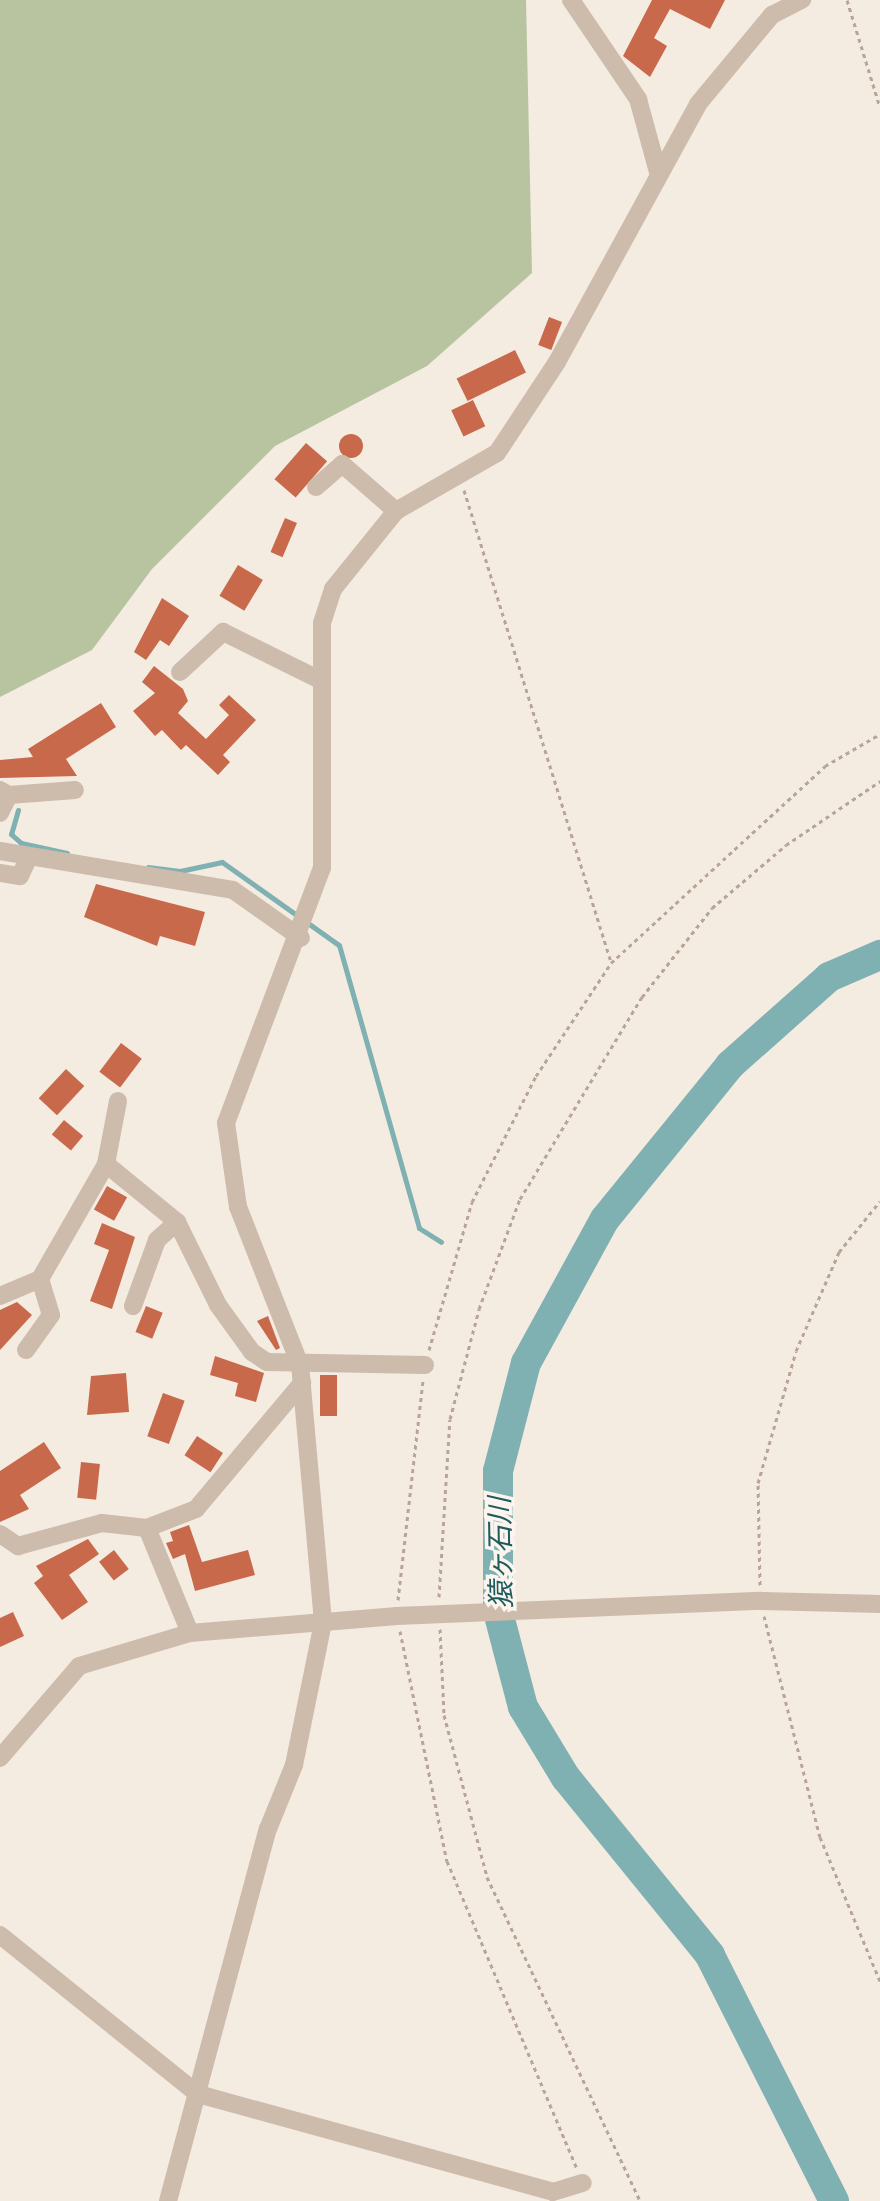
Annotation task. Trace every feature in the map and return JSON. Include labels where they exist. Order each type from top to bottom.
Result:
[{"type":"street","points":[[571,0],[638,99],[658,172]]},
{"type":"street","points":[[168,2201],[268,1829],[294,1765],[323,1622],[299,1359],[238,1207],[226,1123],[301,938],[322,868],[318,679],[333,589],[396,511],[460,479],[497,453],[557,362],[658,172],[698,104],[772,15],[802,0]]},
{"type":"street","points":[[316,487],[342,464],[396,511]]},
{"type":"street","points":[[180,672],[223,632],[318,679]]},
{"type":"street","points":[[0,813],[5,793],[75,790]]},
{"type":"street","points":[[0,851],[233,890],[301,938]]},
{"type":"street","points":[[0,873],[20,876],[29,857]]},
{"type":"street","points":[[0,1296],[40,1279],[106,1164],[118,1101]]},
{"type":"street","points":[[106,1164],[177,1222],[218,1305],[252,1352],[267,1362],[299,1359],[425,1365]]},
{"type":"street","points":[[133,1306],[157,1240],[177,1222]]},
{"type":"street","points":[[26,1350],[51,1315],[40,1279]]},
{"type":"street","points":[[0,1534],[18,1546],[102,1523],[147,1528],[196,1509],[220,1488],[302,1383]]},
{"type":"street","points":[[147,1528],[190,1633]]},
{"type":"street","points":[[0,1758],[79,1666],[190,1633],[397,1616],[761,1601],[880,1604]]},
{"type":"street","points":[[0,1935],[198,2094],[553,2192],[583,2183]]},
{"type":"path","points":[[847,0],[880,107]]},
{"type":"path","points":[[460,479],[611,963]]},
{"type":"path","points":[[583,2183],[447,1861],[397,1616],[425,1365],[472,1202],[536,1076],[611,963],[825,766],[880,734]]},
{"type":"path","points":[[642,997],[712,908],[786,845],[880,781]]},
{"type":"path","points":[[880,1201],[839,1252],[796,1351],[758,1483],[761,1601],[777,1691],[820,1837],[880,1981]]},
{"type":"green space","points":[[0,0],[526,0],[532,273],[427,366],[275,446],[152,569],[92,650],[0,697]]},
{"type":"building","points":[[652,0],[725,0],[710,29],[670,9],[654,38],[667,46],[650,77],[623,56]]},
{"type":"building","points":[[549,317],[562,322],[551,350],[538,345]]},
{"type":"building","points":[[515,350],[526,372],[468,401],[457,378]]},
{"type":"building","points":[[473,400],[485,426],[464,436],[451,410]]},
{"type":"building","points":[[351,434],[360,437],[363,446],[360,455],[351,458],[342,455],[339,446],[342,437]]},
{"type":"building","points":[[306,443],[327,461],[296,498],[275,479]]},
{"type":"building","points":[[285,518],[297,523],[283,557],[271,552]]},
{"type":"building","points":[[238,565],[263,580],[244,611],[219,596]]},
{"type":"building","points":[[162,598],[189,616],[169,646],[160,640],[146,660],[134,652]]},
{"type":"building","points":[[154,666],[183,689],[188,701],[178,713],[206,739],[229,715],[219,705],[229,695],[256,720],[223,755],[230,762],[218,775],[186,745],[181,750],[162,730],[155,736],[133,711],[155,693],[142,682]]},
{"type":"building","points":[[101,703],[116,727],[66,759],[77,776],[0,778],[0,760],[33,757],[28,749]]},
{"type":"building","points":[[96,884],[205,912],[195,946],[160,936],[157,946],[84,917]]},
{"type":"building","points":[[121,1043],[142,1059],[120,1087],[99,1072]]},
{"type":"building","points":[[66,1069],[84,1086],[57,1115],[39,1098]]},
{"type":"building","points":[[64,1120],[83,1136],[71,1151],[52,1135]]},
{"type":"building","points":[[107,1186],[127,1197],[114,1221],[94,1210]]},
{"type":"building","points":[[102,1223],[135,1237],[112,1309],[90,1301],[109,1250],[94,1244]]},
{"type":"building","points":[[17,1302],[32,1315],[0,1350],[0,1310]]},
{"type":"building","points":[[146,1306],[163,1313],[152,1339],[136,1332]]},
{"type":"building","points":[[268,1316],[280,1348],[276,1350],[257,1321]]},
{"type":"building","points":[[215,1356],[264,1373],[256,1402],[235,1396],[238,1383],[210,1375]]},
{"type":"building","points":[[126,1373],[129,1412],[87,1415],[91,1376]]},
{"type":"building","points":[[320,1375],[337,1375],[337,1416],[320,1416]]},
{"type":"building","points":[[163,1393],[185,1401],[169,1444],[147,1436]]},
{"type":"building","points":[[197,1436],[223,1453],[210,1472],[184,1455]]},
{"type":"building","points":[[44,1442],[61,1468],[20,1495],[29,1509],[0,1522],[0,1471]]},
{"type":"building","points":[[81,1462],[100,1464],[96,1500],[77,1498]]},
{"type":"building","points":[[189,1525],[202,1562],[248,1550],[255,1575],[195,1591],[185,1554],[173,1559],[166,1543],[173,1541],[170,1532]]},
{"type":"building","points":[[88,1539],[99,1554],[69,1575],[88,1602],[62,1620],[34,1583],[43,1576],[36,1566]]},
{"type":"building","points":[[114,1550],[129,1569],[114,1581],[99,1562]]},
{"type":"building","points":[[13,1612],[24,1636],[0,1647],[0,1618]]},
{"type":"waterway","points":[[18,810],[11,834],[21,843],[67,853]]},
{"type":"waterway","points":[[148,867],[180,871],[222,862],[339,945],[419,1228],[441,1242]]},
{"type":"waterway","name":"猿ヶ石川","points":[[834,2201],[710,1955],[566,1778],[523,1707],[498,1612],[498,1471],[526,1363],[605,1219],[730,1065],[829,977],[880,955]]}]
